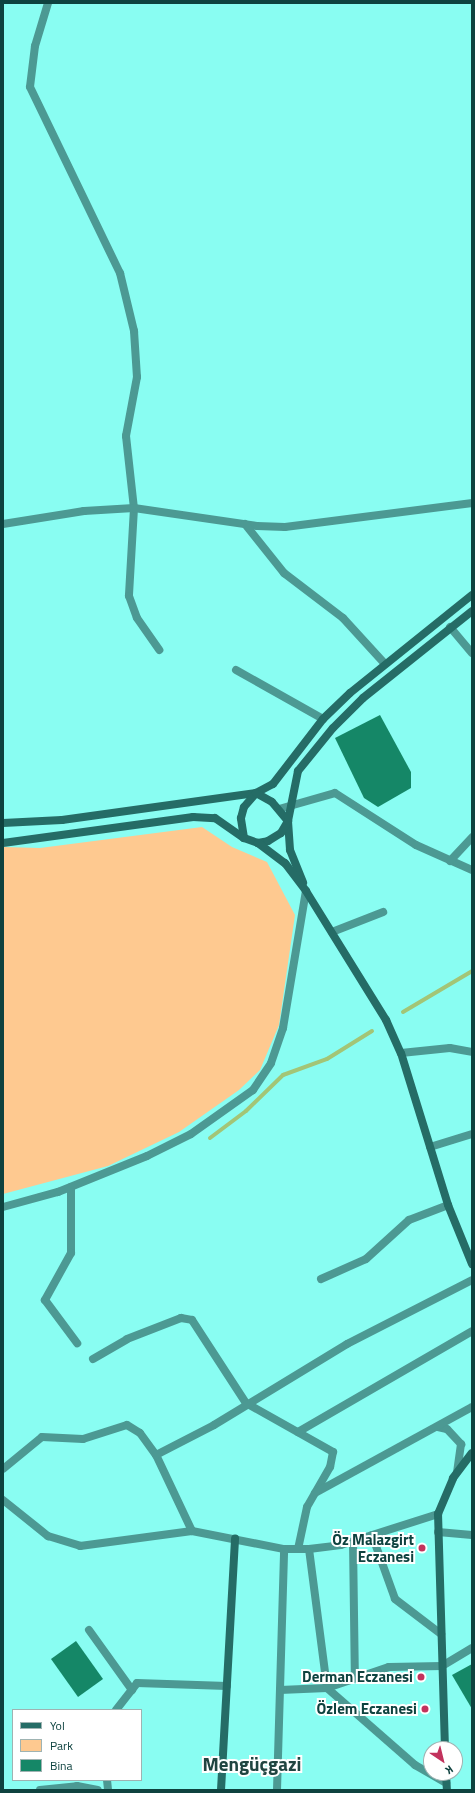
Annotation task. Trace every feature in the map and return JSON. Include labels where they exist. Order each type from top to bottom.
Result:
[{"type":"street","points":[[48,3],[34,46],[30,87],[104,238],[126,298],[137,350],[137,377],[126,436],[134,508],[129,596],[137,618],[159,650]]},
{"type":"street","points":[[3,524],[84,511],[134,508],[245,524],[285,527],[472,503]]},
{"type":"street","points":[[245,524],[284,573],[343,618],[385,664]]},
{"type":"street","points":[[244,838],[241,818],[244,807],[256,793],[272,784],[323,719],[385,664],[472,596]]},
{"type":"street","points":[[3,1206],[71,1187],[191,1134],[253,1090],[271,1063],[283,1028],[306,890],[290,850],[288,821],[298,771],[334,728],[363,698],[450,627],[472,611]]},
{"type":"street","points":[[450,627],[472,653]]},
{"type":"street","points":[[236,670],[323,719]]},
{"type":"street","points":[[3,823],[62,820],[256,793],[279,809],[288,821]]},
{"type":"street","points":[[279,809],[335,793],[416,845],[472,870]]},
{"type":"street","points":[[3,843],[193,817],[215,818],[244,838],[258,843],[285,863],[306,890],[332,932],[401,1053],[448,1205],[472,1264]]},
{"type":"street","points":[[258,843],[280,834],[288,821]]},
{"type":"street","points":[[450,861],[472,837]]},
{"type":"street","points":[[332,932],[383,912]]},
{"type":"street","points":[[401,1053],[450,1048],[472,1052]]},
{"type":"street","points":[[430,1147],[472,1134]]},
{"type":"street","points":[[71,1187],[71,1254],[45,1300],[77,1343]]},
{"type":"street","points":[[321,1279],[366,1259],[410,1220],[448,1205]]},
{"type":"street","points":[[156,1455],[214,1425],[246,1403],[396,1316],[472,1280]]},
{"type":"street","points":[[93,1359],[118,1343],[186,1317],[198,1326],[246,1403],[333,1452],[330,1467],[307,1507],[298,1549]]},
{"type":"street","points":[[298,1432],[472,1331]]},
{"type":"street","points":[[314,1494],[472,1407]]},
{"type":"street","points":[[3,1469],[42,1437],[84,1439],[128,1425],[140,1433],[156,1455],[192,1531]]},
{"type":"street","points":[[438,1427],[447,1428],[461,1444],[457,1472]]},
{"type":"street","points":[[445,1741],[438,1514],[457,1472],[472,1453]]},
{"type":"street","points":[[330,1467],[342,1479]]},
{"type":"street","points":[[3,1500],[29,1524],[62,1543],[100,1545],[192,1531],[235,1538],[284,1549],[309,1549],[353,1542],[438,1514]]},
{"type":"street","points":[[438,1532],[472,1535]]},
{"type":"street","points":[[372,1535],[395,1599],[441,1634]]},
{"type":"street","points":[[221,1790],[235,1538]]},
{"type":"street","points":[[353,1542],[355,1678]]},
{"type":"street","points":[[277,1790],[284,1549]]},
{"type":"street","points":[[309,1549],[327,1688],[415,1765],[446,1787]]},
{"type":"street","points":[[89,1630],[132,1690]]},
{"type":"street","points":[[280,1690],[327,1688],[389,1667],[442,1666],[472,1648]]},
{"type":"street","points":[[117,1709],[137,1683],[226,1686]]},
{"type":"street","points":[[40,1790],[77,1786],[98,1790]]},
{"type":"green space","points":[[202,827],[232,847],[267,862],[295,915],[279,1025],[260,1070],[239,1090],[179,1132],[108,1166],[3,1194],[3,847],[40,848]]},
{"type":"building","points":[[380,715],[411,772],[411,788],[378,807],[364,798],[335,738]]},
{"type":"building","points":[[76,1641],[103,1679],[78,1697],[51,1659]]},
{"type":"building","points":[[472,1664],[472,1709],[452,1675]]},
{"type":"waterway","points":[[403,1012],[472,971]]},
{"type":"waterway","points":[[210,1138],[246,1111],[283,1075],[327,1059],[372,1031]]},
{"type":"place","name":"Öz Malazgirt Eczanesi","points":[[422,1548]]},
{"type":"place","name":"Derman Eczanesi","points":[[421,1677]]},
{"type":"place","name":"Özlem Eczanesi","points":[[425,1709]]},
{"type":"district","name":"Mengüçgazi","points":[[252,1764]]}]
